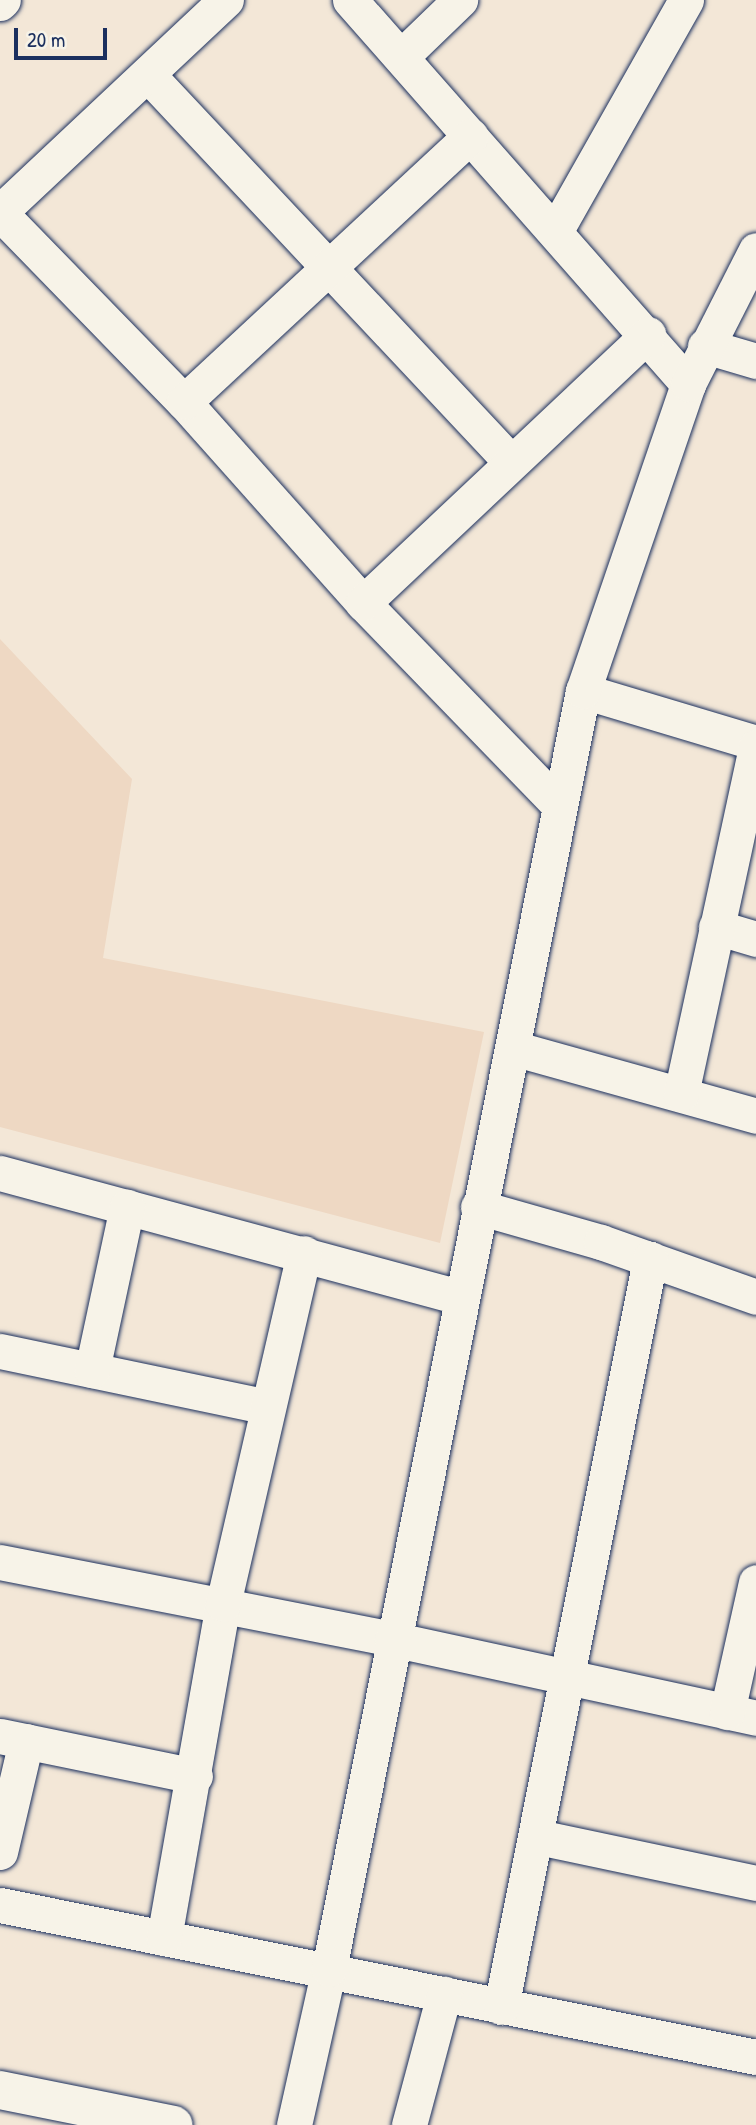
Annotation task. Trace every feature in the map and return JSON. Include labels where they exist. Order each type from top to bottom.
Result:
[{"type":"main road","points":[[0,2090],[174,2125]]},
{"type":"street","points":[[226,0],[0,213],[184,402],[363,603],[558,804]]},
{"type":"street","points":[[350,0],[648,334],[688,384]]},
{"type":"street","points":[[402,56],[460,0]]},
{"type":"street","points":[[556,230],[686,0]]},
{"type":"street","points":[[148,75],[510,461]]},
{"type":"street","points":[[184,402],[470,136]]},
{"type":"street","points":[[294,2125],[329,1969],[392,1639],[478,1207],[513,1048],[558,804],[583,691],[688,384],[756,250]]},
{"type":"street","points":[[363,603],[510,461],[648,334]]},
{"type":"street","points":[[705,346],[756,361]]},
{"type":"street","points":[[583,691],[756,745],[681,1094]]},
{"type":"street","points":[[716,927],[756,939]]},
{"type":"street","points":[[513,1048],[756,1116]]},
{"type":"street","points":[[0,1173],[461,1297]]},
{"type":"street","points":[[92,1370],[127,1206]]},
{"type":"street","points":[[478,1207],[650,1259],[756,1297]]},
{"type":"street","points":[[164,1938],[195,1776],[223,1604],[304,1254]]},
{"type":"street","points":[[501,2007],[538,1837],[650,1259]]},
{"type":"street","points":[[0,1351],[267,1407]]},
{"type":"street","points":[[0,1562],[223,1604],[741,1715],[756,1582]]},
{"type":"street","points":[[0,1852],[13,1738],[195,1776]]},
{"type":"street","points":[[538,1837],[756,1883]]},
{"type":"street","points":[[0,1905],[329,1969],[501,2007],[756,2057]]},
{"type":"street","points":[[409,2125],[444,1994]]},
{"type":"shaded area","points":[[0,639],[132,779],[103,958],[484,1032],[440,1243],[0,1127]]}]
